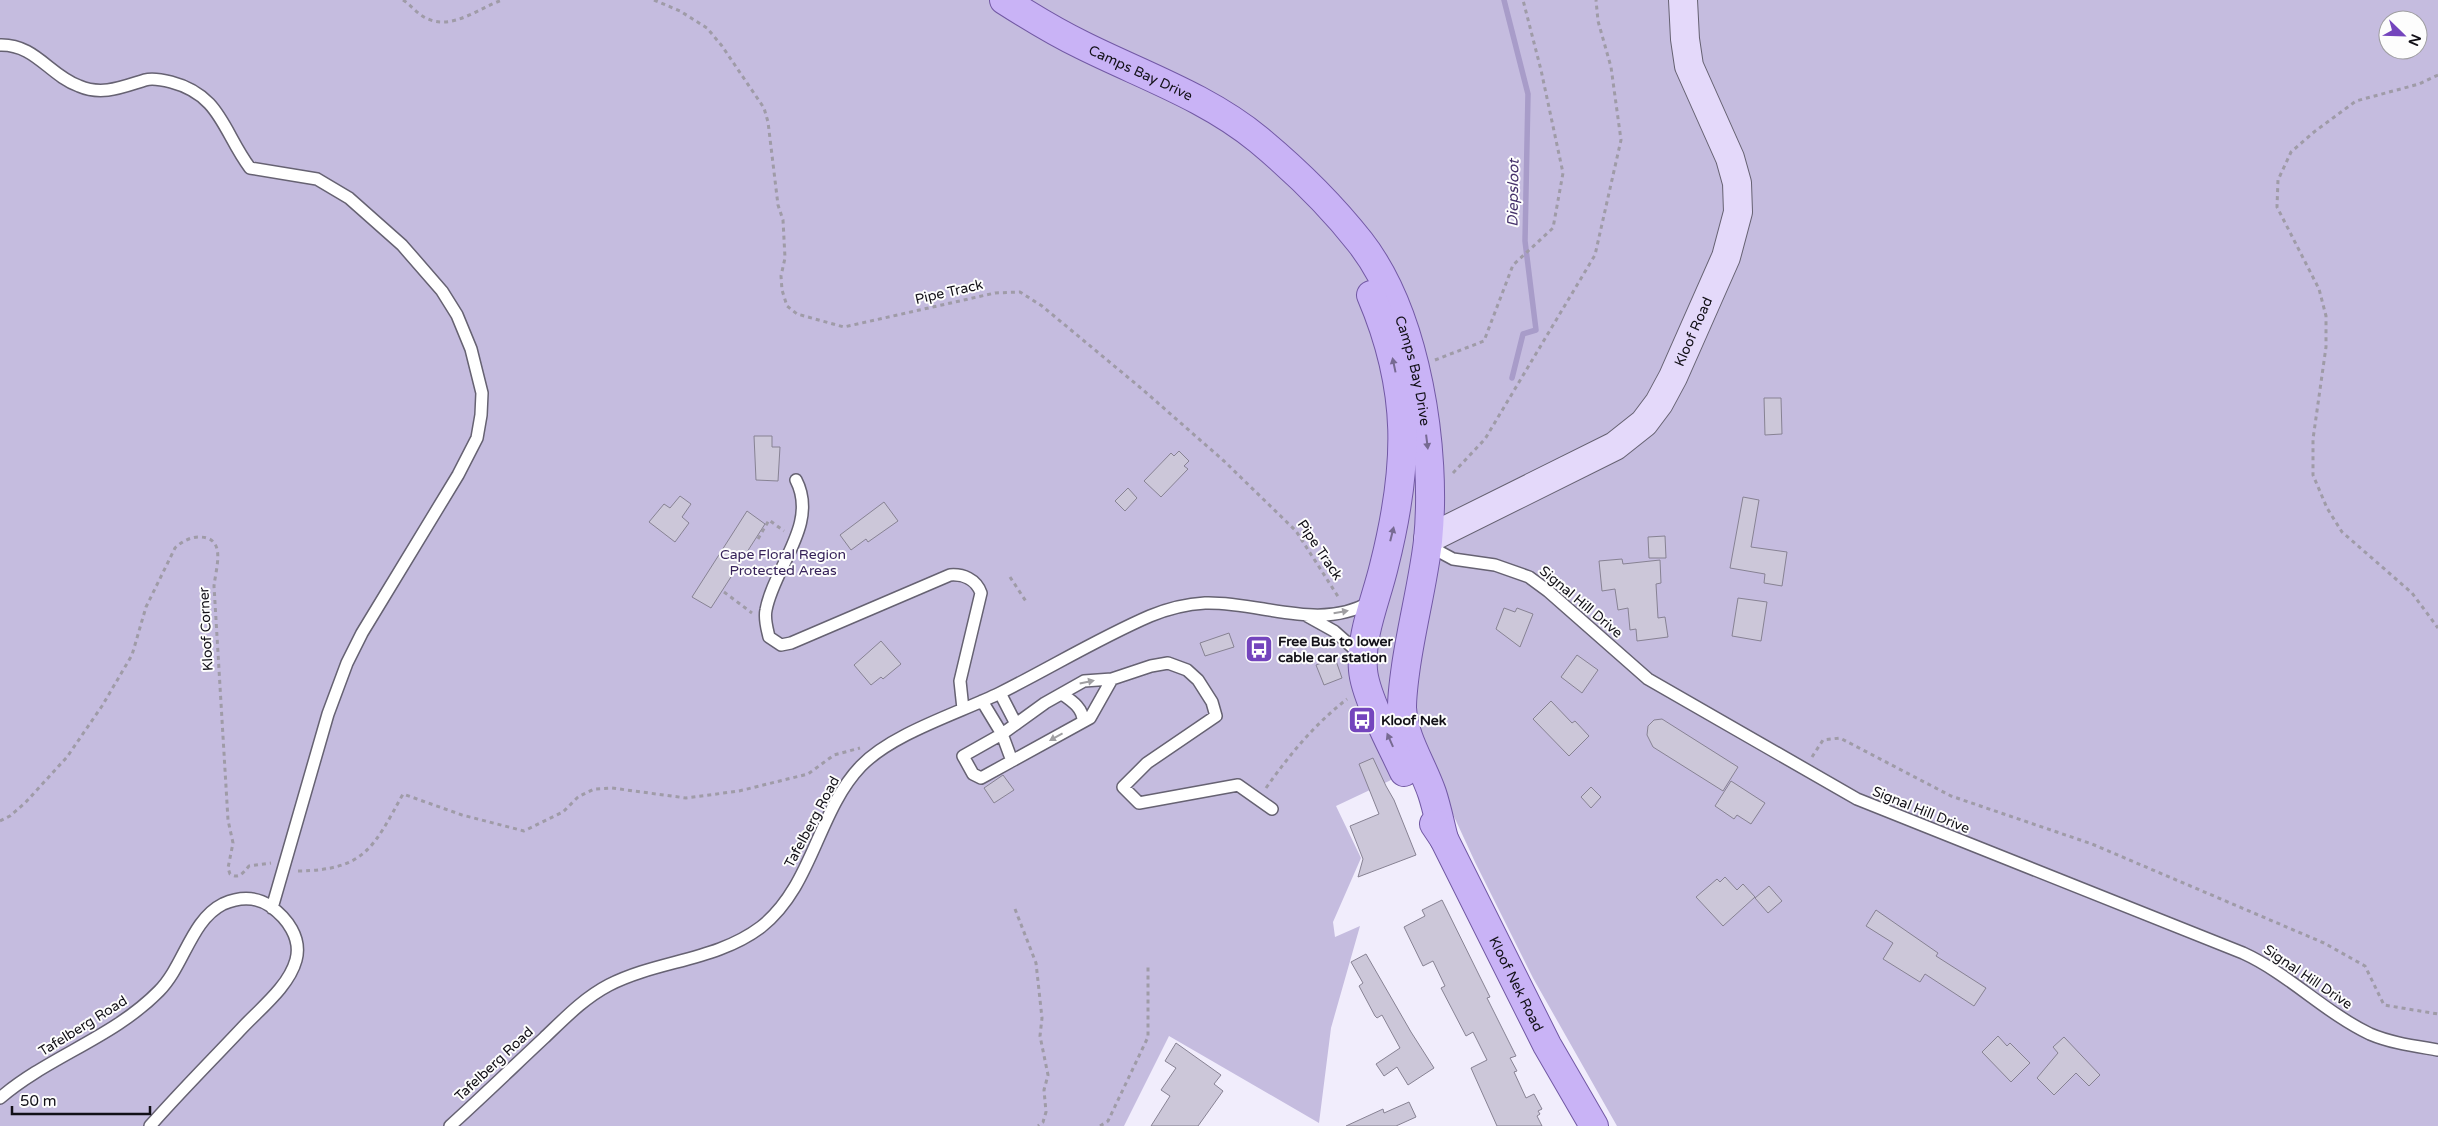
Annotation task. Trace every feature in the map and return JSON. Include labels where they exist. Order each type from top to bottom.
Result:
[{"type":"main road","name":"Camps Bay Drive","points":[[1004,0],[1081,45],[1170,85],[1215,109],[1258,139],[1295,173],[1332,210],[1365,250],[1382,278],[1402,324],[1421,394],[1431,484],[1428,539],[1409,644]]},
{"type":"main road","name":"Kloof Road","points":[[1428,539],[1615,446],[1644,422],[1659,403],[1673,377],[1726,257],[1735,232],[1738,212],[1738,194],[1733,166],[1689,66],[1685,39],[1683,0]]},
{"type":"main road","name":"Camps Bay Drive","points":[[1295,173],[1365,280],[1378,311],[1394,362],[1402,413],[1404,452],[1395,525],[1362,655]]},
{"type":"main road","points":[[1379,588],[1428,539]]},
{"type":"main road","points":[[1379,588],[1387,590],[1398,587],[1408,590],[1417,603]]},
{"type":"main road","points":[[1362,655],[1378,661],[1389,660],[1399,655],[1409,644]]},
{"type":"main road","name":"Kloof Nek Road","points":[[1409,644],[1402,706],[1405,725],[1432,792],[1444,839]]},
{"type":"main road","name":"Kloof Nek Road","points":[[1362,655],[1363,672],[1371,698],[1417,800],[1444,839],[1547,1045],[1594,1126]]},
{"type":"lane","points":[[0,45],[11,45],[24,49],[64,78],[91,91],[109,91],[146,79],[178,84],[195,92],[209,102],[221,117],[240,154],[250,168],[317,179],[349,198],[368,213],[402,245],[442,291],[457,315],[471,348],[482,393],[477,438],[458,475],[362,633],[346,663],[328,714],[272,908]]},
{"type":"lane","points":[[796,480],[804,500],[804,510],[795,538],[769,598],[765,622],[769,637],[781,645],[791,643],[950,575],[966,576],[979,587],[981,592],[960,681],[963,709]]},
{"type":"lane","name":"Signal Hill Drive","points":[[1428,539],[1440,552],[1453,560],[1495,565],[1529,577],[1548,591],[1648,679],[1803,770],[1870,806],[2250,956],[2336,1014],[2371,1034],[2391,1041],[2438,1050]]},
{"type":"lane","name":"Tafelberg Road","points":[[450,1126],[593,994],[632,976],[731,945],[763,925],[789,897],[840,797],[862,765],[885,748],[963,709],[1000,693],[1151,616],[1182,606],[1217,603],[1304,615],[1347,612],[1362,607],[1379,588]]},
{"type":"lane","name":"Tafelberg Road","points":[[1304,615],[1334,631],[1362,655]]},
{"type":"lane","points":[[1112,679],[1090,718],[982,778],[973,774],[964,756],[1084,681],[1112,679],[1151,666],[1168,663],[1187,670],[1203,685],[1216,716],[1147,763],[1123,787],[1139,803],[1238,784],[1272,809]]},
{"type":"lane","points":[[1000,693],[1016,724]]},
{"type":"lane","points":[[1062,694],[1074,702],[1083,715],[1083,721]]},
{"type":"lane","points":[[982,700],[1002,734],[1012,761]]},
{"type":"lane","name":"Tafelberg Road","points":[[0,1098],[32,1075],[114,1027],[140,1008],[167,981],[200,926],[215,909],[236,899],[246,898],[260,901],[272,908],[291,927],[296,937],[298,952],[294,968],[275,992],[150,1126]]},
{"type":"path","points":[[403,0],[428,19],[444,24],[466,17],[502,0]]},
{"type":"path","name":"Pipe Track","points":[[654,0],[680,11],[706,28],[722,46],[764,108],[768,122],[778,206],[783,220],[785,258],[781,276],[782,290],[787,306],[797,314],[844,327],[995,293],[1020,292],[1042,306],[1142,389],[1224,461],[1296,530],[1347,612]]},
{"type":"path","points":[[1414,368],[1484,341],[1513,265],[1553,228],[1563,173],[1541,70],[1523,0]]},
{"type":"path","points":[[1431,484],[1448,477],[1486,439],[1595,255],[1622,140],[1611,67],[1598,21],[1596,0]]},
{"type":"path","points":[[2438,75],[2419,84],[2356,101],[2314,132],[2291,152],[2287,159],[2278,180],[2277,207],[2319,289],[2326,316],[2326,347],[2314,439],[2313,475],[2326,508],[2342,532],[2412,593],[2438,628]]},
{"type":"path","points":[[758,539],[769,520]]},
{"type":"path","name":"Kloof Corner","points":[[0,821],[10,816],[25,803],[66,757],[92,722],[124,672],[132,655],[146,607],[175,548],[179,543],[195,537],[208,537],[215,542],[218,550],[214,586],[215,622],[228,820],[233,843],[228,868],[230,874],[235,877],[241,876],[249,866],[286,863]]},
{"type":"path","points":[[1010,577],[1028,602]]},
{"type":"path","points":[[724,592],[765,622]]},
{"type":"path","points":[[1259,799],[1289,755],[1315,726],[1354,695]]},
{"type":"path","points":[[1803,770],[1823,740],[1840,738],[1950,796],[2092,844],[2324,943],[2365,966],[2384,1004],[2438,1014]]},
{"type":"path","points":[[286,863],[289,882],[293,884],[297,871],[327,870],[346,865],[367,852],[403,794],[462,815],[524,831],[563,812],[578,797],[594,789],[612,788],[686,798],[738,791],[808,774],[834,755],[850,749]]},
{"type":"path","points":[[1015,909],[1036,963],[1042,1018],[1040,1036],[1048,1075],[1044,1090],[1046,1112],[1043,1122],[1038,1126]]},
{"type":"path","points":[[1100,1126],[1108,1122],[1148,1037],[1148,967]]},
{"type":"green space","name":"Cape Floral Region Protected Areas","points":[[0,0],[2438,0],[2438,1126],[1617,1126],[1533,978],[1475,862],[1427,758],[1389,781],[1336,806],[1361,858],[1333,922],[1335,937],[1360,926],[1331,1028],[1319,1123],[1169,1036],[1124,1126],[0,1126]]},
{"type":"building","points":[[1764,398],[1781,398],[1782,434],[1765,435]]},
{"type":"building","points":[[754,436],[772,436],[772,447],[780,447],[778,481],[756,480]]},
{"type":"building","points":[[1179,451],[1189,461],[1184,466],[1188,469],[1161,497],[1144,481],[1171,453],[1174,456]]},
{"type":"building","points":[[1128,488],[1137,498],[1125,511],[1115,501]]},
{"type":"building","points":[[680,496],[691,504],[682,517],[689,523],[675,542],[649,522],[664,504],[670,508]]},
{"type":"building","points":[[1743,497],[1759,500],[1751,547],[1787,552],[1782,586],[1764,583],[1765,574],[1730,568]]},
{"type":"building","points":[[884,502],[898,521],[868,542],[866,539],[851,550],[840,535]]},
{"type":"building","points":[[747,511],[765,524],[711,608],[692,597]]},
{"type":"building","points":[[1665,536],[1666,558],[1649,558],[1648,537]]},
{"type":"building","points":[[1622,559],[1623,564],[1660,560],[1661,583],[1656,584],[1658,618],[1665,617],[1668,637],[1637,641],[1636,629],[1630,630],[1628,608],[1618,610],[1615,589],[1602,591],[1599,561]]},
{"type":"building","points":[[1738,598],[1767,602],[1761,641],[1732,636]]},
{"type":"building","points":[[1504,608],[1515,612],[1517,608],[1533,614],[1520,647],[1496,629]]},
{"type":"building","points":[[1229,633],[1234,647],[1205,656],[1200,643]]},
{"type":"building","points":[[881,641],[901,664],[883,679],[881,677],[871,685],[854,665]]},
{"type":"building","points":[[1577,655],[1598,670],[1582,693],[1561,677]]},
{"type":"building","points":[[1335,658],[1342,678],[1324,685],[1316,665]]},
{"type":"building","points":[[1551,701],[1572,723],[1575,721],[1589,736],[1569,756],[1533,719]]},
{"type":"building","points":[[1662,719],[1738,767],[1723,791],[1653,747],[1647,735],[1648,726],[1654,720]]},
{"type":"building","points":[[1373,758],[1394,800],[1416,855],[1358,877],[1363,859],[1350,826],[1379,814],[1359,764]]},
{"type":"building","points":[[1003,775],[1014,790],[994,803],[984,788]]},
{"type":"building","points":[[1731,781],[1765,803],[1751,824],[1737,815],[1734,819],[1715,806]]},
{"type":"building","points":[[1591,787],[1601,797],[1591,808],[1581,797]]},
{"type":"building","points":[[1725,877],[1737,890],[1743,884],[1755,897],[1723,926],[1696,897],[1717,879],[1720,882]]},
{"type":"building","points":[[1769,886],[1782,901],[1768,913],[1755,898]]},
{"type":"building","points":[[1442,900],[1490,997],[1487,998],[1516,1056],[1510,1058],[1517,1071],[1514,1072],[1526,1098],[1534,1094],[1542,1109],[1538,1111],[1540,1114],[1537,1116],[1542,1126],[1497,1126],[1471,1068],[1487,1060],[1473,1032],[1466,1036],[1441,988],[1445,986],[1433,961],[1423,966],[1404,927],[1425,916],[1422,910]]},
{"type":"building","points":[[1876,910],[1938,953],[1936,956],[1986,988],[1974,1006],[1925,974],[1920,982],[1883,959],[1893,943],[1866,926]]},
{"type":"building","points":[[1366,954],[1434,1068],[1408,1085],[1397,1067],[1384,1076],[1376,1064],[1400,1048],[1382,1015],[1377,1018],[1375,1016],[1359,986],[1363,983],[1351,962]]},
{"type":"building","points":[[1998,1036],[2007,1046],[2010,1043],[2030,1063],[2011,1082],[1982,1052]]},
{"type":"building","points":[[2064,1037],[2100,1075],[2089,1086],[2076,1073],[2054,1095],[2037,1078],[2058,1053],[2053,1047]]},
{"type":"building","points":[[1176,1043],[1221,1075],[1214,1084],[1223,1091],[1198,1126],[1151,1126],[1170,1096],[1161,1090],[1176,1068],[1165,1061]]},
{"type":"building","points":[[1409,1102],[1416,1117],[1396,1126],[1346,1126],[1383,1109],[1384,1113]]},
{"type":"waterway","name":"Diepsloot","points":[[1504,0],[1528,94],[1525,241],[1536,330],[1523,334],[1512,378]]},
{"type":"place","name":"Free Bus to lower cable car station","points":[[1259,649]]},
{"type":"place","name":"Kloof Nek","points":[[1362,720]]}]
